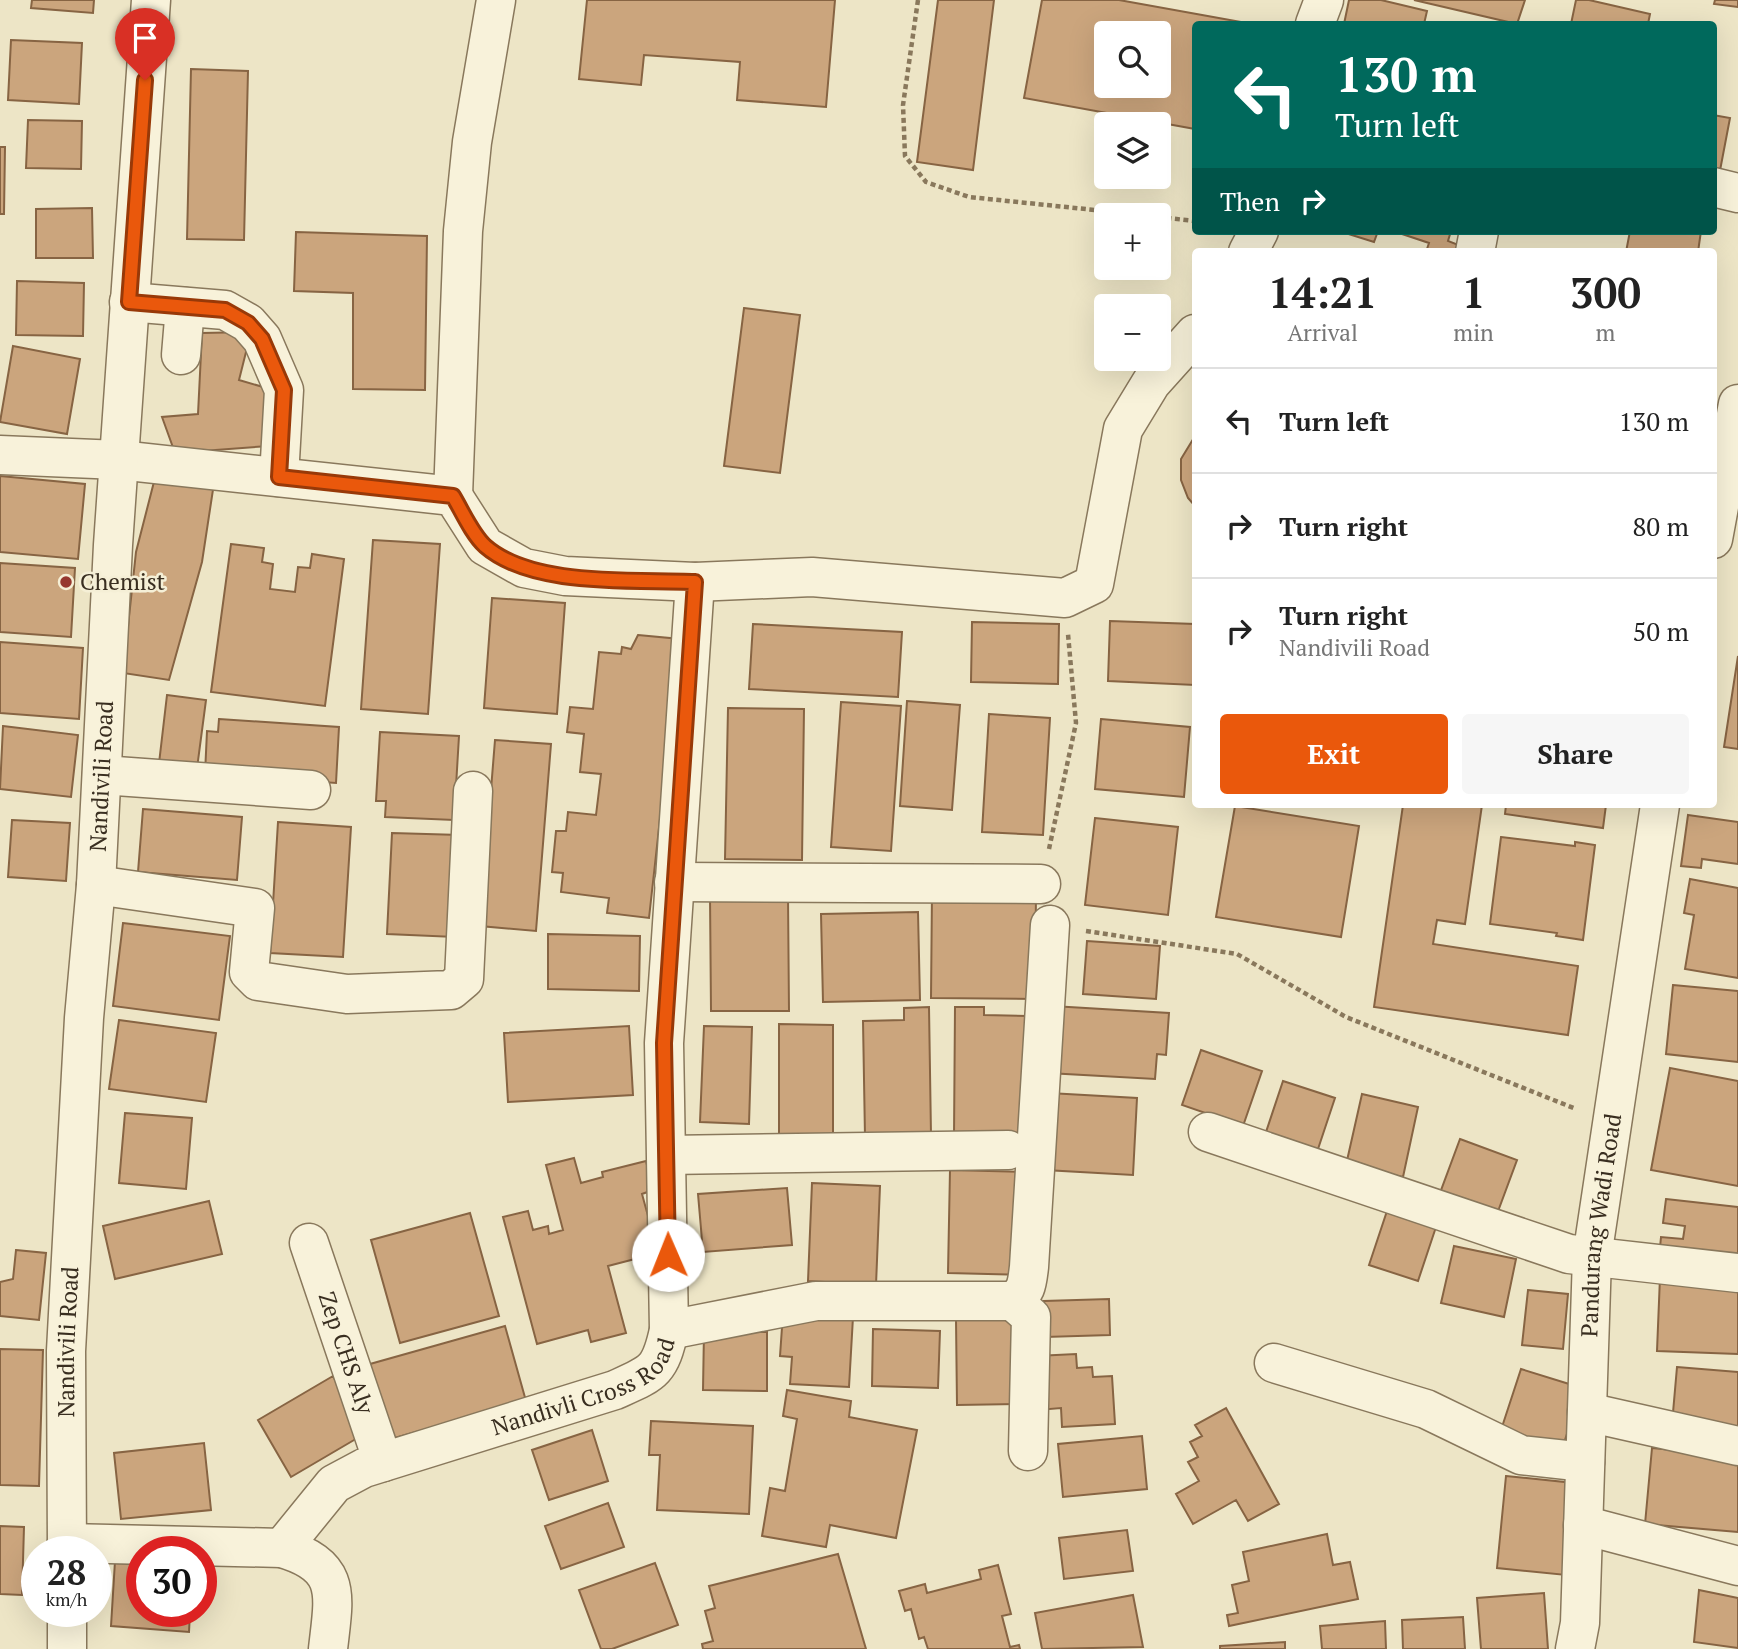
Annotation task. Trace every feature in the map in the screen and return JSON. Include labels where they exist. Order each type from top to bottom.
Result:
[{"type":"street","name":"Nandivili Road","points":[[67,1536],[66,1351],[84,1018],[96,884],[119,460],[151,0]]},
{"type":"street","points":[[496,0],[472,142],[463,231],[453,496],[485,546],[524,568],[565,576],[695,582],[812,577],[1065,598],[1094,584],[1123,429],[1151,383],[1192,337]]},
{"type":"street","points":[[1316,21],[1324,0]]},
{"type":"street","points":[[1717,188],[1738,193]]},
{"type":"street","points":[[129,302],[235,314],[248,323],[262,339],[284,390],[279,477]]},
{"type":"street","points":[[181,355],[185,307]]},
{"type":"street","points":[[1717,517],[1738,404]]},
{"type":"street","points":[[0,455],[119,460],[453,496]]},
{"type":"street","name":"Nandivli Cross Road","points":[[282,1548],[334,1484],[364,1468],[615,1390],[646,1376],[663,1359],[669,1330],[664,1043],[695,582]]},
{"type":"street","points":[[102,775],[311,790]]},
{"type":"street","points":[[96,884],[255,908],[249,972],[258,981],[347,993],[451,990],[464,979],[473,791]]},
{"type":"street","name":"Pandurang Wadi Road","points":[[1575,1649],[1580,1623],[1592,1257],[1660,808]]},
{"type":"street","points":[[674,883],[1041,884]]},
{"type":"street","points":[[1013,1301],[1027,1288],[1050,925]]},
{"type":"street","points":[[1208,1132],[1569,1254],[1738,1273]]},
{"type":"street","points":[[667,1155],[1009,1150]]},
{"type":"street","name":"Zep CHS Aly","points":[[309,1243],[383,1462]]},
{"type":"street","points":[[669,1330],[816,1301],[1013,1301],[1031,1317],[1028,1451]]},
{"type":"street","points":[[1274,1363],[1426,1409],[1521,1455],[1586,1462]]},
{"type":"street","points":[[1587,1412],[1738,1446]]},
{"type":"street","points":[[1583,1525],[1738,1566]]},
{"type":"street","points":[[112,1548],[282,1548],[305,1555],[319,1564],[328,1575],[334,1595],[328,1649]]},
{"type":"street","points":[[67,1627],[67,1649]]},
{"type":"path","points":[[918,0],[903,106],[905,156],[926,183],[969,197],[1094,210]]},
{"type":"path","points":[[1171,218],[1192,221]]},
{"type":"path","points":[[1041,884],[1076,723],[1065,598]]},
{"type":"path","points":[[1050,925],[1237,954],[1346,1017],[1612,1123]]},
{"type":"building","points":[[32,0],[94,0],[93,13],[31,8]]},
{"type":"building","points":[[587,0],[835,0],[826,107],[737,100],[740,62],[644,55],[641,85],[579,79]]},
{"type":"building","points":[[938,0],[994,0],[973,170],[917,162]]},
{"type":"building","points":[[1042,0],[1119,0],[1235,21],[1192,21],[1192,128],[1171,125],[1171,112],[1101,112],[1024,98]]},
{"type":"building","points":[[1349,0],[1381,0],[1427,11],[1425,21],[1345,21]]},
{"type":"building","points":[[1414,0],[1525,0],[1518,21],[1504,21]]},
{"type":"building","points":[[1576,0],[1589,0],[1650,14],[1649,21],[1572,21]]},
{"type":"building","points":[[1715,0],[1738,0],[1738,7],[1714,4]]},
{"type":"building","points":[[11,40],[82,43],[79,104],[8,100]]},
{"type":"building","points":[[191,69],[248,71],[244,240],[187,239]]},
{"type":"building","points":[[1717,116],[1730,118],[1717,181]]},
{"type":"building","points":[[28,120],[82,121],[81,169],[26,168]]},
{"type":"building","points":[[0,147],[5,147],[4,214],[0,214]]},
{"type":"building","points":[[92,208],[93,258],[36,258],[36,209]]},
{"type":"building","points":[[296,232],[427,236],[425,390],[353,389],[353,293],[294,291]]},
{"type":"building","points":[[1352,235],[1377,235],[1374,242]]},
{"type":"building","points":[[1405,235],[1450,235],[1448,241],[1461,246],[1427,248],[1429,243]]},
{"type":"building","points":[[1629,235],[1700,235],[1699,248],[1627,248]]},
{"type":"building","points":[[17,281],[84,283],[83,336],[16,335]]},
{"type":"building","points":[[744,308],[800,315],[780,473],[724,466]]},
{"type":"building","points":[[251,332],[239,380],[277,391],[269,446],[175,453],[162,417],[198,414],[202,333]]},
{"type":"building","points":[[13,346],[80,359],[67,434],[0,422]]},
{"type":"building","points":[[1192,441],[1192,503],[1181,480],[1181,459]]},
{"type":"building","points":[[156,474],[214,483],[202,562],[169,680],[123,673],[136,552]]},
{"type":"building","points":[[0,476],[85,484],[78,559],[0,552]]},
{"type":"building","points":[[373,540],[440,544],[428,714],[361,709]]},
{"type":"building","points":[[231,544],[264,548],[262,562],[273,564],[270,589],[295,592],[298,567],[310,568],[312,554],[344,559],[325,706],[211,692]]},
{"type":"building","points":[[0,563],[75,568],[71,637],[0,632]]},
{"type":"building","points":[[492,598],[565,603],[557,714],[484,708]]},
{"type":"building","points":[[1110,621],[1192,624],[1192,685],[1108,681]]},
{"type":"building","points":[[972,622],[1059,624],[1058,684],[971,682]]},
{"type":"building","points":[[753,624],[902,632],[898,697],[749,689]]},
{"type":"building","points":[[638,635],[680,639],[649,918],[607,913],[609,898],[561,892],[563,873],[552,872],[556,831],[566,831],[568,812],[596,815],[601,774],[580,772],[584,734],[567,732],[570,707],[593,709],[599,652],[621,654],[622,647],[631,649]]},
{"type":"building","points":[[0,642],[83,648],[79,719],[0,713]]},
{"type":"building","points":[[1738,656],[1738,749],[1724,747]]},
{"type":"building","points":[[167,695],[206,700],[196,776],[158,772]]},
{"type":"building","points":[[907,701],[960,705],[952,810],[900,806]]},
{"type":"building","points":[[841,702],[901,706],[891,851],[831,847]]},
{"type":"building","points":[[728,708],[804,709],[802,860],[725,859]]},
{"type":"building","points":[[989,714],[1050,718],[1043,835],[982,832]]},
{"type":"building","points":[[219,719],[339,727],[336,783],[205,774],[207,731],[218,732]]},
{"type":"building","points":[[1101,719],[1190,727],[1184,797],[1095,789]]},
{"type":"building","points":[[3,726],[78,735],[71,797],[0,789]]},
{"type":"building","points":[[380,732],[459,736],[454,820],[385,817],[386,801],[376,801]]},
{"type":"building","points":[[495,740],[551,744],[536,931],[480,926]]},
{"type":"building","points":[[1235,808],[1359,826],[1341,937],[1216,917]]},
{"type":"building","points":[[1403,808],[1482,808],[1465,924],[1437,920],[1433,944],[1578,966],[1568,1035],[1374,1007]]},
{"type":"building","points":[[1506,808],[1606,808],[1603,828],[1505,814]]},
{"type":"building","points":[[143,809],[242,817],[237,880],[138,872]]},
{"type":"building","points":[[1688,815],[1738,822],[1738,864],[1702,859],[1701,868],[1681,866]]},
{"type":"building","points":[[1095,818],[1178,827],[1168,915],[1085,905]]},
{"type":"building","points":[[12,820],[70,823],[66,881],[8,877]]},
{"type":"building","points":[[278,822],[351,827],[343,957],[270,953]]},
{"type":"building","points":[[392,833],[460,835],[455,937],[387,934]]},
{"type":"building","points":[[1501,837],[1575,846],[1575,842],[1595,845],[1583,940],[1556,936],[1557,933],[1490,924]]},
{"type":"building","points":[[1690,879],[1738,888],[1738,978],[1685,969],[1694,915],[1684,913]]},
{"type":"building","points":[[932,891],[1036,892],[1035,999],[931,998]]},
{"type":"building","points":[[788,895],[789,1011],[711,1011],[710,896]]},
{"type":"building","points":[[918,912],[920,1000],[823,1002],[821,914]]},
{"type":"building","points":[[123,923],[230,936],[219,1020],[113,1006]]},
{"type":"building","points":[[548,934],[640,936],[639,991],[548,989]]},
{"type":"building","points":[[1087,941],[1160,946],[1156,999],[1083,994]]},
{"type":"building","points":[[1673,985],[1738,991],[1738,1062],[1666,1054]]},
{"type":"building","points":[[1052,1006],[1169,1013],[1166,1055],[1157,1054],[1155,1079],[1048,1073]]},
{"type":"building","points":[[929,1007],[931,1135],[865,1137],[863,1021],[904,1020],[904,1008]]},
{"type":"building","points":[[955,1007],[984,1007],[984,1015],[1027,1016],[1025,1137],[954,1136]]},
{"type":"building","points":[[119,1020],[216,1033],[206,1102],[109,1089]]},
{"type":"building","points":[[779,1024],[833,1025],[833,1138],[779,1137]]},
{"type":"building","points":[[629,1026],[633,1095],[508,1102],[504,1033]]},
{"type":"building","points":[[704,1026],[752,1027],[749,1124],[700,1122]]},
{"type":"building","points":[[1201,1050],[1262,1071],[1243,1126],[1182,1105]]},
{"type":"building","points":[[1670,1068],[1738,1081],[1738,1186],[1651,1170]]},
{"type":"building","points":[[1283,1081],[1335,1098],[1315,1158],[1263,1141]]},
{"type":"building","points":[[1049,1093],[1137,1098],[1133,1175],[1045,1170]]},
{"type":"building","points":[[1362,1094],[1418,1107],[1403,1177],[1346,1165]]},
{"type":"building","points":[[125,1113],[192,1118],[186,1189],[119,1183]]},
{"type":"building","points":[[1460,1139],[1517,1160],[1497,1214],[1440,1193]]},
{"type":"building","points":[[574,1158],[581,1183],[603,1177],[602,1172],[646,1161],[653,1190],[642,1194],[658,1253],[608,1266],[626,1333],[591,1342],[588,1330],[537,1344],[503,1217],[528,1211],[533,1230],[548,1226],[549,1234],[563,1230],[546,1165]]},
{"type":"building","points":[[950,1170],[1026,1172],[1024,1275],[948,1273]]},
{"type":"building","points":[[812,1183],[880,1186],[876,1285],[808,1281]]},
{"type":"building","points":[[787,1188],[792,1245],[703,1252],[698,1194]]},
{"type":"building","points":[[1666,1199],[1738,1207],[1738,1267],[1659,1258],[1661,1237],[1683,1239],[1685,1226],[1663,1223]]},
{"type":"building","points":[[209,1201],[222,1254],[115,1279],[103,1226]]},
{"type":"building","points":[[1388,1208],[1437,1224],[1418,1281],[1369,1265]]},
{"type":"building","points":[[470,1213],[499,1316],[400,1343],[371,1240]]},
{"type":"building","points":[[1454,1246],[1516,1259],[1504,1317],[1441,1303]]},
{"type":"building","points":[[16,1250],[46,1253],[39,1320],[0,1316],[0,1282],[13,1279]]},
{"type":"building","points":[[1660,1277],[1738,1279],[1738,1354],[1657,1351]]},
{"type":"building","points":[[1528,1290],[1568,1294],[1563,1349],[1522,1345]]},
{"type":"building","points":[[1109,1299],[1110,1335],[1045,1337],[1044,1301]]},
{"type":"building","points":[[783,1313],[853,1317],[849,1387],[790,1384],[792,1357],[780,1356]]},
{"type":"building","points":[[1023,1319],[1024,1404],[957,1405],[956,1320]]},
{"type":"building","points":[[505,1326],[526,1401],[391,1439],[370,1364]]},
{"type":"building","points":[[873,1329],[940,1331],[938,1388],[872,1386]]},
{"type":"building","points":[[704,1331],[767,1332],[767,1391],[703,1390]]},
{"type":"building","points":[[0,1349],[43,1350],[39,1486],[0,1485]]},
{"type":"building","points":[[1076,1354],[1077,1368],[1092,1367],[1093,1377],[1112,1376],[1115,1424],[1062,1427],[1061,1408],[1038,1410],[1036,1356]]},
{"type":"building","points":[[1677,1367],[1738,1372],[1738,1430],[1672,1424]]},
{"type":"building","points":[[1521,1369],[1582,1388],[1562,1449],[1501,1430]]},
{"type":"building","points":[[333,1376],[366,1433],[291,1477],[258,1420]]},
{"type":"building","points":[[787,1390],[851,1401],[849,1417],[917,1430],[896,1538],[830,1525],[826,1547],[762,1536],[770,1488],[785,1491],[797,1419],[783,1416]]},
{"type":"building","points":[[1226,1408],[1279,1504],[1248,1521],[1236,1500],[1193,1524],[1176,1494],[1199,1481],[1188,1462],[1198,1457],[1190,1442],[1202,1436],[1195,1425]]},
{"type":"building","points":[[651,1421],[753,1426],[749,1514],[657,1510],[660,1455],[649,1455]]},
{"type":"building","points":[[592,1430],[608,1481],[549,1500],[532,1450]]},
{"type":"building","points":[[1142,1436],[1147,1489],[1063,1497],[1058,1444]]},
{"type":"building","points":[[204,1443],[211,1510],[121,1519],[114,1453]]},
{"type":"building","points":[[1652,1448],[1738,1456],[1738,1532],[1645,1524]]},
{"type":"building","points":[[1506,1476],[1574,1483],[1566,1575],[1497,1568]]},
{"type":"building","points":[[608,1503],[624,1547],[561,1569],[545,1526]]},
{"type":"building","points":[[0,1526],[24,1527],[24,1536],[21,1536],[21,1595],[0,1594]]},
{"type":"building","points":[[1127,1530],[1133,1571],[1064,1579],[1059,1538]]},
{"type":"building","points":[[1327,1534],[1333,1565],[1350,1562],[1358,1599],[1229,1626],[1227,1615],[1238,1613],[1232,1585],[1249,1581],[1243,1552]]},
{"type":"building","points":[[838,1554],[866,1649],[703,1649],[702,1644],[713,1641],[705,1611],[715,1608],[709,1586]]},
{"type":"building","points":[[115,1561],[126,1562],[126,1627],[189,1627],[189,1632],[112,1626]]},
{"type":"building","points":[[655,1563],[678,1625],[612,1649],[601,1649],[579,1590]]},
{"type":"building","points":[[998,1565],[1011,1614],[1002,1616],[1010,1647],[1019,1645],[1020,1649],[928,1649],[924,1637],[919,1639],[911,1609],[905,1611],[899,1591],[925,1584],[927,1593],[981,1579],[979,1570]]},
{"type":"building","points":[[1699,1590],[1738,1598],[1738,1648],[1694,1642]]},
{"type":"building","points":[[1544,1593],[1548,1649],[1481,1649],[1477,1598]]},
{"type":"building","points":[[1133,1595],[1143,1647],[1042,1649],[1035,1613]]},
{"type":"building","points":[[1463,1617],[1465,1649],[1403,1649],[1402,1620]]},
{"type":"building","points":[[1385,1621],[1386,1649],[1322,1649],[1320,1626]]},
{"type":"building","points":[[1285,1642],[1285,1649],[1220,1649],[1220,1646]]},
{"type":"place","name":"Chemist","points":[[66,582]]},
{"type":"route","points":[[145,80],[129,302],[225,310],[248,323],[262,339],[284,390],[279,477],[453,496],[485,546],[524,568],[565,576],[695,582],[664,1043],[668,1255]]}]
